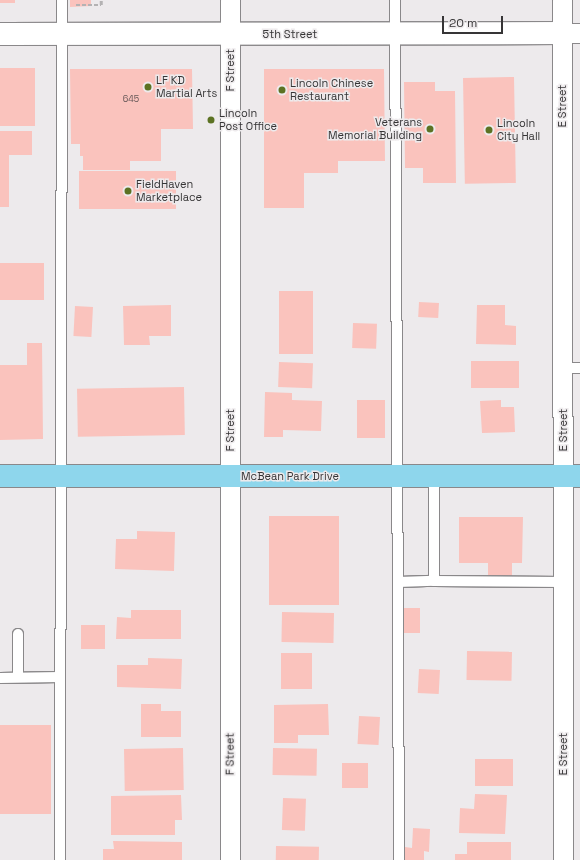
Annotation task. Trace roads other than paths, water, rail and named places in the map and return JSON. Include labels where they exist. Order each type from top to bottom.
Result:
[{"type":"main road","name":"McBean Park Drive","points":[[0,476],[571,476]]},
{"type":"street","name":"F Street","points":[[230,0],[230,860]]},
{"type":"street","name":"E Street","points":[[562,0],[571,33],[571,476],[563,582],[563,860]]},
{"type":"street","name":"5th Street","points":[[0,34],[571,33]]},
{"type":"lane","points":[[395,0],[399,860]]},
{"type":"lane","points":[[60,860],[62,3]]},
{"type":"lane","points":[[434,476],[434,582]]},
{"type":"lane","points":[[398,582],[563,582]]},
{"type":"lane","points":[[18,634],[18,677]]},
{"type":"lane","points":[[0,678],[60,677]]},
{"type":"place","name":"LF KD Martial Arts","points":[[148,87]]},
{"type":"place","name":"Lincoln Chinese Restaurant","points":[[282,90]]},
{"type":"place","name":"Lincoln Post Office","points":[[211,120]]},
{"type":"place","name":"Veterans Memorial Building","points":[[430,129]]},
{"type":"place","name":"Lincoln City Hall","points":[[489,130]]},
{"type":"place","name":"FieldHaven Marketplace","points":[[128,191]]}]
